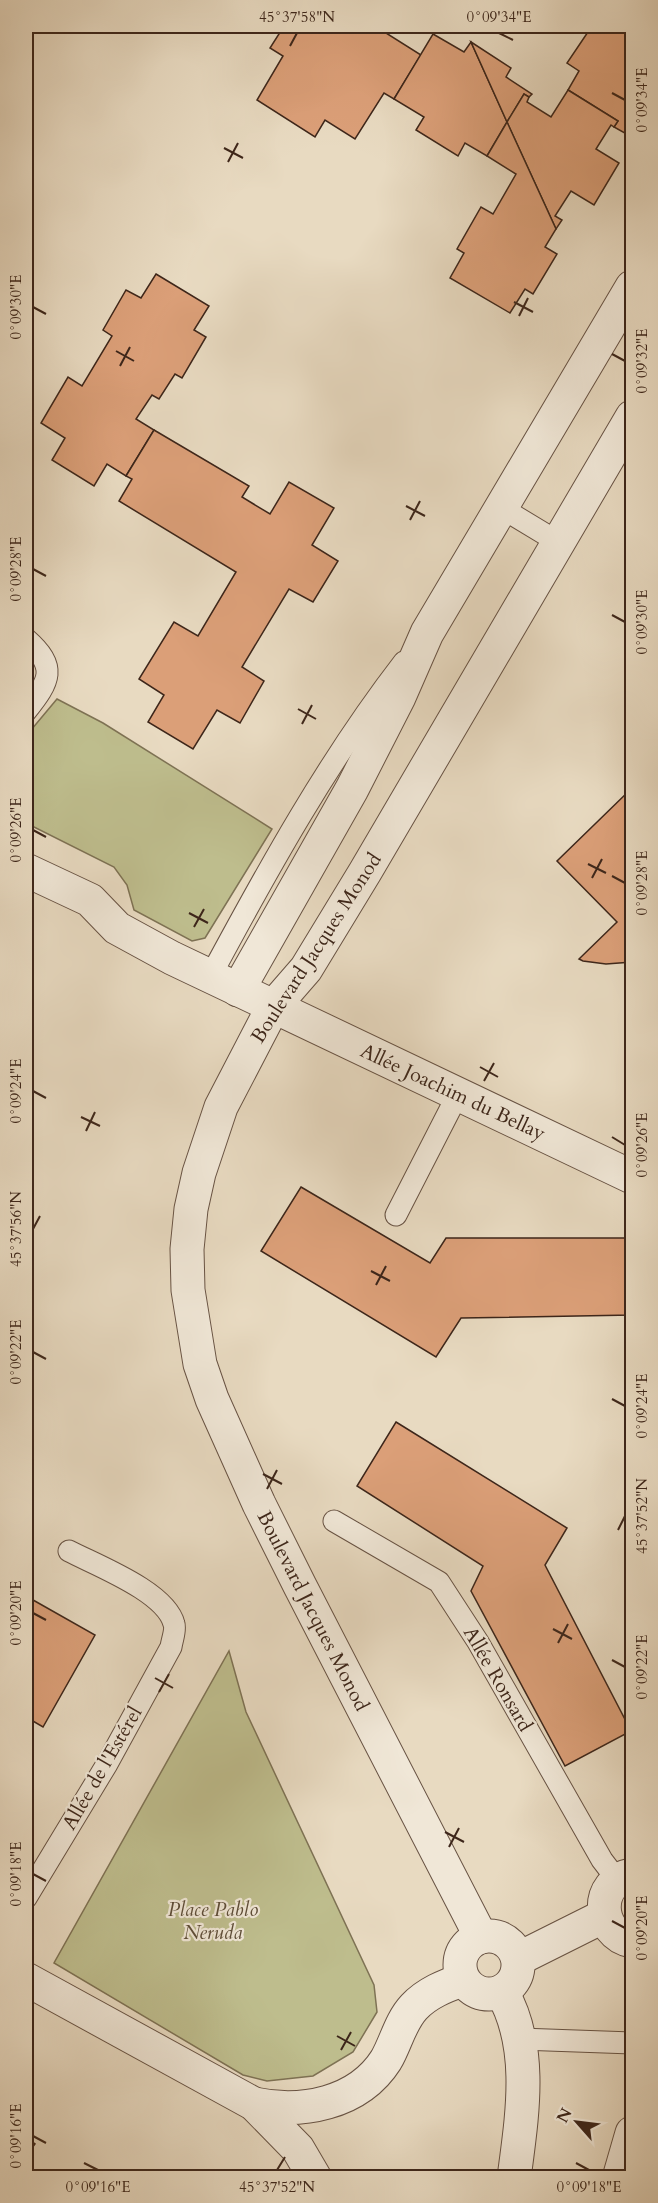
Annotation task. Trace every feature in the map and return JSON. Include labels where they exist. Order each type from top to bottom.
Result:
[{"type":"street","points":[[224,984],[352,789],[399,697],[426,633],[633,287]]},
{"type":"street","name":"Boulevard Jacques Monod","points":[[481,1937],[259,1504],[229,1440],[200,1364],[188,1290],[187,1250],[193,1200],[221,1107],[273,1007],[306,969],[633,417]]},
{"type":"street","name":"Allée Joachim du Bellay","points":[[26,870],[90,900],[126,935],[224,984],[633,1177]]},
{"type":"street","points":[[626,1878],[606,1896],[604,1916],[615,1934],[633,1941]]},
{"type":"street","points":[[518,1959],[604,1916]]},
{"type":"street","points":[[497,1936],[504,1940],[511,1945],[518,1959],[516,1978],[502,1992],[489,1995],[476,1991],[462,1980],[460,1962],[462,1954],[473,1940],[481,1937],[497,1936]]},
{"type":"street","points":[[26,1979],[254,2104],[277,2109],[324,2104],[361,2086],[384,2063],[412,2008],[444,1987],[462,1980]]},
{"type":"street","points":[[502,1992],[510,2007],[520,2039],[523,2062],[520,2129],[514,2178]]},
{"type":"street","points":[[254,2104],[298,2149],[315,2178]]},
{"type":"street","points":[[619,2178],[633,2133]]},
{"type":"lane","points":[[500,507],[558,542]]},
{"type":"lane","points":[[26,639],[40,652],[48,669],[45,687],[26,711]]},
{"type":"lane","points":[[396,1215],[458,1094]]},
{"type":"lane","name":"Allée Ronsard","points":[[334,1521],[440,1582],[478,1642],[602,1860],[626,1878]]},
{"type":"lane","name":"Allée de l'Estérel","points":[[26,1898],[107,1764],[150,1686],[171,1647],[175,1625],[167,1608],[149,1593],[69,1551]]},
{"type":"lane","points":[[520,2039],[633,2043]]},
{"type":"green space","points":[[57,699],[103,723],[272,829],[205,938],[192,941],[134,910],[127,885],[114,867],[26,823],[26,736]]},
{"type":"green space","name":"Place Pablo Neruda","points":[[229,1651],[246,1712],[374,1985],[377,2012],[353,2052],[313,2076],[267,2081],[243,2075],[54,1963]]},
{"type":"building","points":[[284,26],[375,26],[421,55],[394,99],[384,93],[355,139],[325,120],[315,137],[257,100],[283,56],[270,48]]},
{"type":"building","points":[[592,26],[608,32],[612,26],[632,26],[632,132],[630,136],[614,127],[618,121],[568,90],[579,71],[567,63]]},
{"type":"building","points":[[433,34],[464,52],[471,42],[507,122],[487,156],[465,143],[458,156],[416,130],[424,117],[394,99]]},
{"type":"building","points":[[471,42],[511,68],[506,77],[532,94],[529,97],[524,94],[507,122]]},
{"type":"building","points":[[568,90],[618,121],[614,127],[611,125],[596,149],[619,163],[594,205],[571,191],[555,216],[562,220],[556,229],[507,122],[524,94],[529,97],[527,102],[551,117]]},
{"type":"building","points":[[507,122],[556,229],[545,247],[557,254],[533,294],[525,289],[510,313],[450,278],[464,253],[457,249],[481,207],[493,214],[516,174],[487,156]]},
{"type":"building","points":[[156,274],[209,306],[194,330],[206,337],[182,378],[175,374],[159,399],[152,395],[136,419],[154,430],[126,476],[107,464],[94,486],[52,460],[65,438],[41,423],[68,377],[82,386],[112,336],[103,330],[126,290],[141,298]]},
{"type":"building","points":[[154,430],[249,486],[242,497],[270,514],[289,482],[334,508],[312,545],[338,561],[313,602],[289,589],[242,667],[264,681],[240,723],[217,710],[193,749],[148,722],[164,695],[139,679],[174,622],[198,636],[236,572],[119,501],[132,479],[126,476]]},
{"type":"building","points":[[632,788],[632,962],[606,964],[583,961],[579,959],[617,922],[557,861]]},
{"type":"building","points":[[301,1187],[430,1263],[446,1238],[632,1238],[632,1315],[461,1318],[436,1357],[261,1251]]},
{"type":"building","points":[[396,1422],[567,1528],[545,1565],[631,1731],[565,1766],[471,1591],[483,1566],[357,1486]]},
{"type":"building","points":[[26,1596],[95,1635],[43,1727],[26,1717]]},
{"type":"building","points":[[26,2137],[35,2144],[29,2152],[26,2149]]}]
